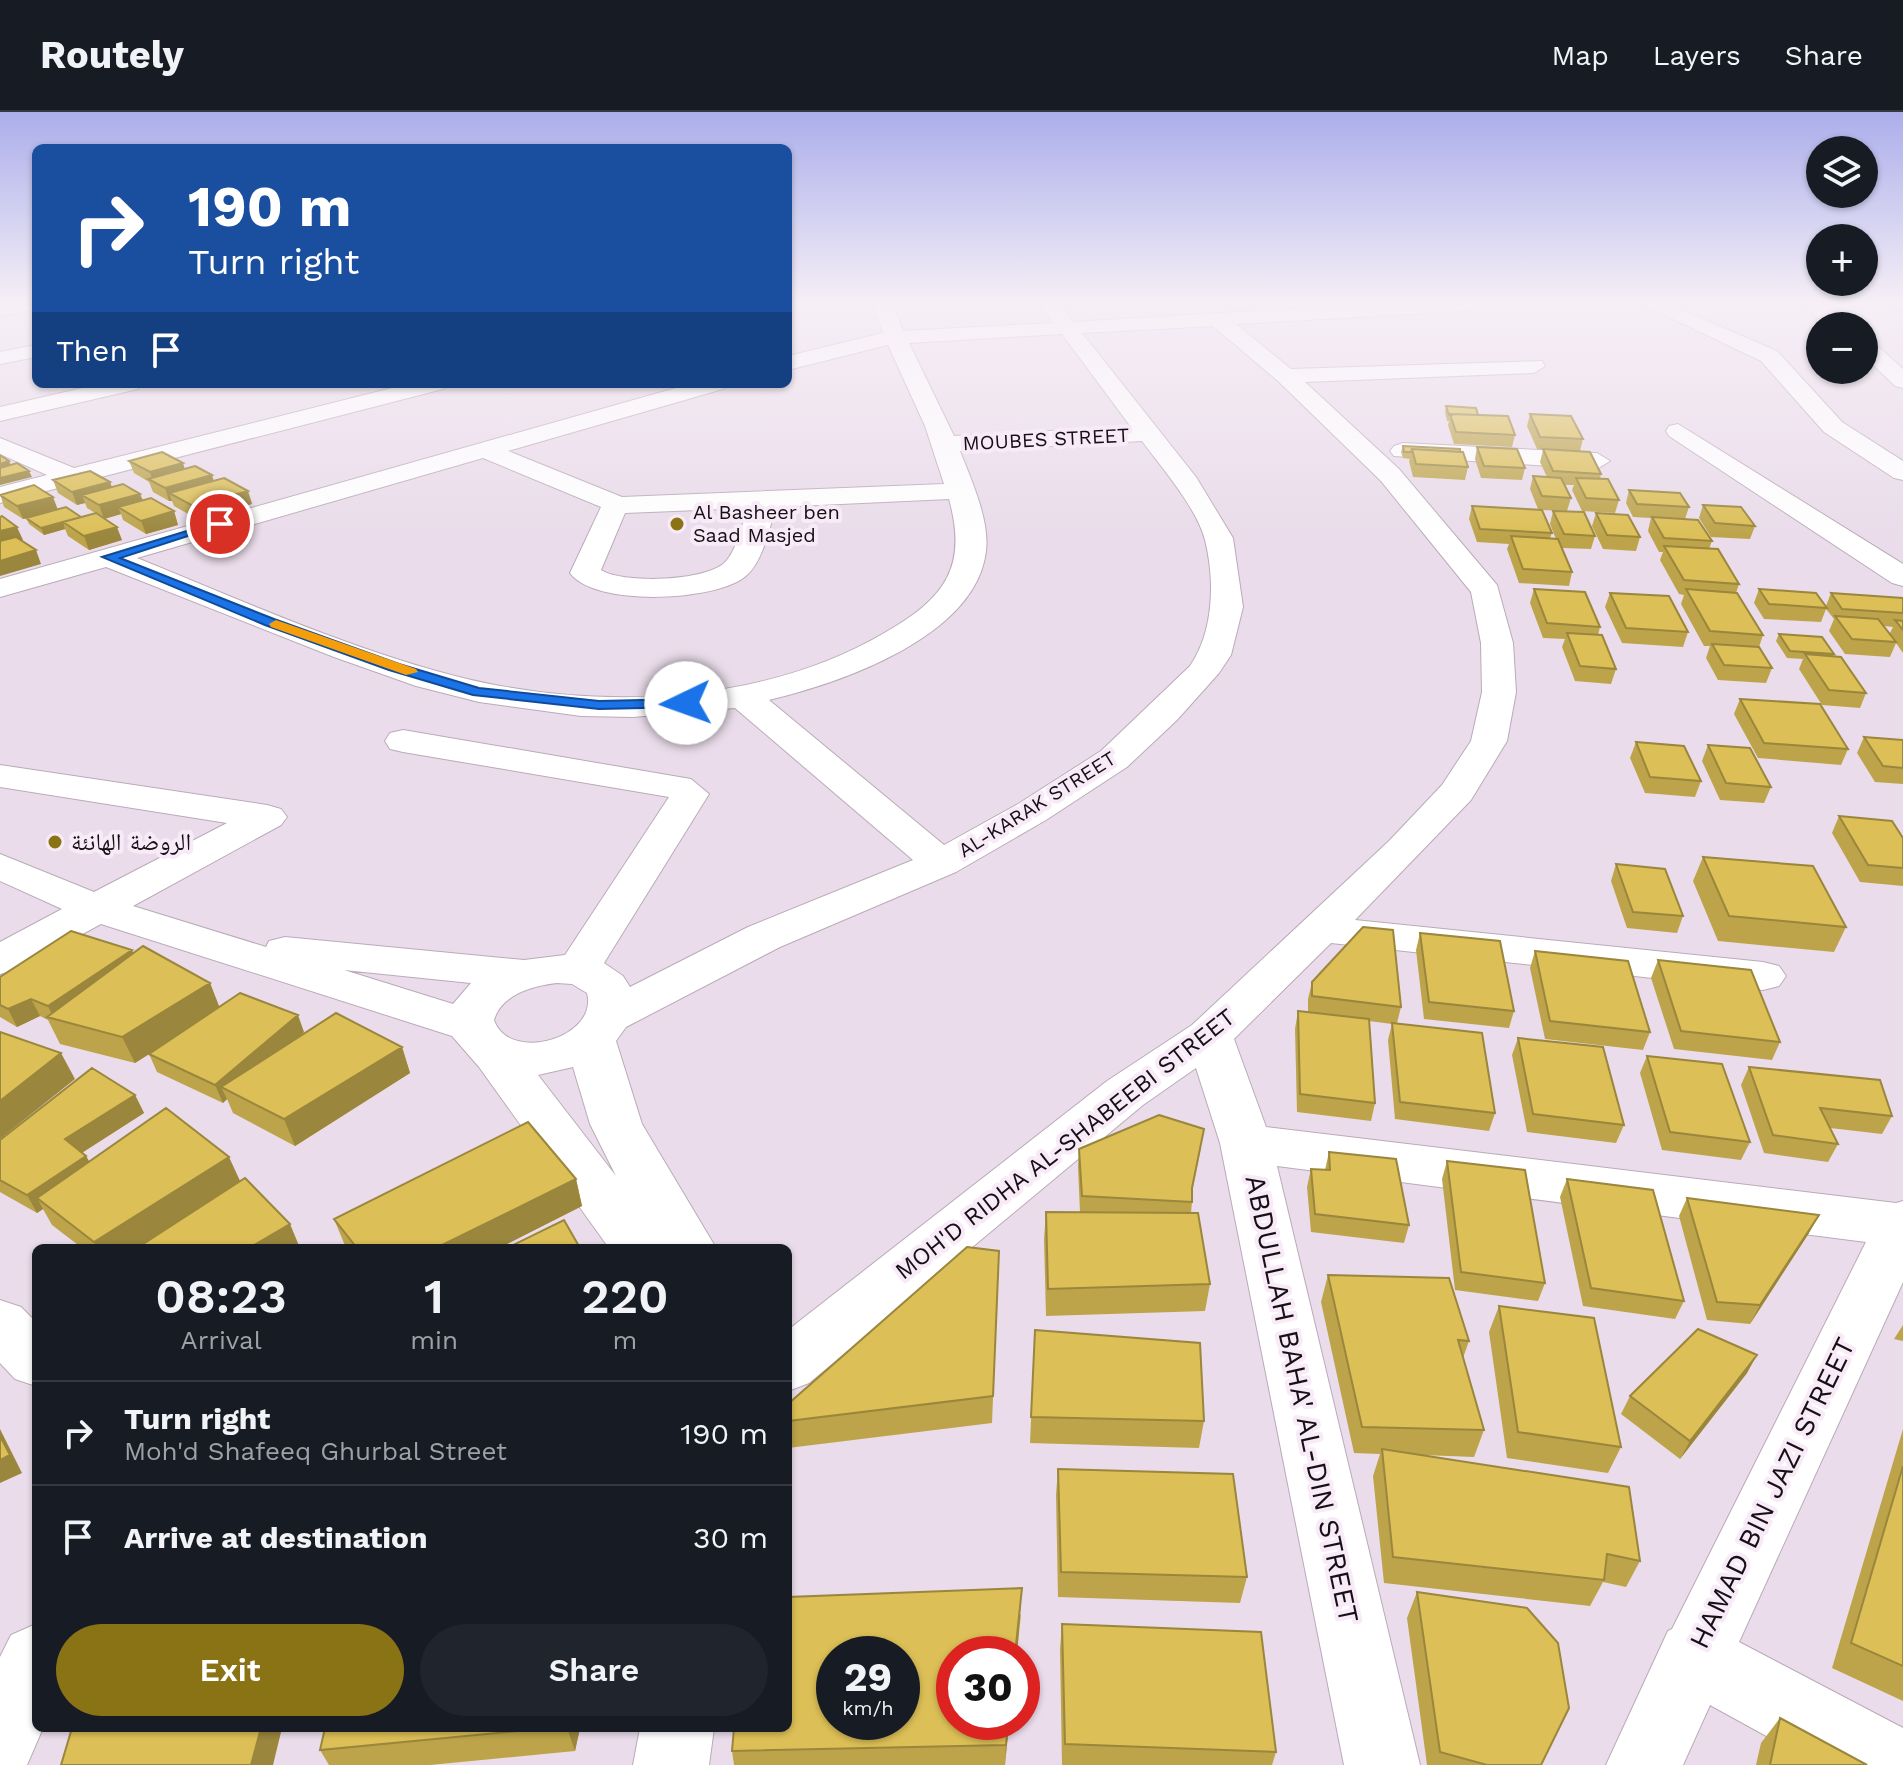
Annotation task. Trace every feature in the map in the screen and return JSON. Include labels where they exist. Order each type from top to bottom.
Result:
[{"type":"street","points":[[108,557],[325,642],[478,692],[599,705],[657,705],[745,698],[847,666],[891,643],[937,610],[964,578],[972,549],[959,491],[945,444],[915,382]]},
{"type":"street","name":"AL-KARAK STREET","points":[[594,1000],[764,937],[941,863],[1032,812],[1114,759],[1174,703],[1214,655],[1227,607],[1219,538],[1187,483],[1108,382]]},
{"type":"street","name":"MOH'D RIDHA AL-SHABEEBI STREET","points":[[792,1362],[1125,1093],[1209,1036],[1323,930],[1457,792],[1489,741],[1499,692],[1497,643],[1486,591],[1390,475],[1293,382]]},
{"type":"street","points":[[1795,382],[1833,427],[1903,472]]},
{"type":"street","points":[[0,414],[113,388]]},
{"type":"street","points":[[0,495],[418,388]]},
{"type":"street","points":[[0,588],[701,388]]},
{"type":"street","points":[[1678,431],[1903,577]]},
{"type":"street","name":"MOUBES STREET","points":[[945,444],[1147,433]]},
{"type":"street","points":[[0,445],[70,476]]},
{"type":"street","points":[[1364,449],[1597,461]]},
{"type":"street","points":[[487,451],[616,504],[764,501],[959,491]]},
{"type":"street","points":[[616,504],[594,546],[585,573],[592,581],[618,587],[694,584],[728,574],[740,565],[764,501]]},
{"type":"street","points":[[745,698],[941,863]]},
{"type":"street","points":[[0,866],[95,908],[483,1040],[519,1059],[545,1058],[570,1051],[690,794],[678,787],[403,741]]},
{"type":"street","points":[[0,776],[267,817],[0,960]]},
{"type":"street","points":[[1323,930],[1763,976]]},
{"type":"street","points":[[216,947],[372,957],[521,973],[549,968],[594,1000]]},
{"type":"street","points":[[521,973],[483,995],[473,1009],[483,1040],[637,1244]]},
{"type":"street","points":[[594,1000],[598,1083],[625,1150],[685,1244]]},
{"type":"street","name":"ABDULLAH BAHA' AL-DIN STREET","points":[[1209,1036],[1246,1143],[1382,1765]]},
{"type":"street","points":[[1246,1143],[1902,1224]]},
{"type":"street","name":"HAMAD BIN JAZI STREET","points":[[1644,1765],[1693,1656],[1902,1224]]},
{"type":"street","points":[[0,1324],[32,1357]]},
{"type":"street","points":[[1693,1656],[1895,1765]]},
{"type":"street","points":[[0,1740],[32,1669]]},
{"type":"street","points":[[671,1765],[676,1732]]},
{"type":"building","points":[[1446,406],[1476,408],[1478,415],[1449,415]]},
{"type":"building","points":[[1450,414],[1508,416],[1515,435],[1456,432]]},
{"type":"building","points":[[1530,414],[1571,416],[1583,439],[1540,437]]},
{"type":"building","points":[[1403,446],[1460,449],[1460,452],[1412,449],[1411,452],[1404,452]]},
{"type":"building","points":[[1477,447],[1517,449],[1525,468],[1484,466]]},
{"type":"building","points":[[1412,449],[1463,452],[1468,467],[1416,464]]},
{"type":"building","points":[[1543,449],[1590,452],[1601,474],[1553,471]]},
{"type":"building","points":[[162,452],[183,463],[150,472],[129,461]]},
{"type":"building","points":[[0,455],[9,461],[0,464]]},
{"type":"building","points":[[17,463],[29,471],[0,478],[0,468]]},
{"type":"building","points":[[195,466],[212,475],[165,488],[148,479]]},
{"type":"building","points":[[90,471],[110,482],[72,492],[53,480]]},
{"type":"building","points":[[1533,476],[1561,478],[1571,498],[1542,496]]},
{"type":"building","points":[[224,478],[248,491],[193,506],[169,493]]},
{"type":"building","points":[[1576,478],[1608,479],[1619,500],[1586,498]]},
{"type":"building","points":[[123,484],[140,494],[99,505],[82,495]]},
{"type":"building","points":[[34,485],[53,497],[17,506],[0,495]]},
{"type":"building","points":[[1629,490],[1680,493],[1689,507],[1637,504]]},
{"type":"building","points":[[151,498],[174,511],[141,521],[118,507]]},
{"type":"building","points":[[1703,505],[1741,507],[1755,526],[1715,523]]},
{"type":"building","points":[[1472,506],[1542,510],[1552,533],[1480,529]]},
{"type":"building","points":[[66,507],[81,517],[41,528],[26,518]]},
{"type":"building","points":[[1553,511],[1584,512],[1595,536],[1564,534]]},
{"type":"building","points":[[96,513],[117,527],[84,536],[63,522]]},
{"type":"building","points":[[1596,513],[1628,515],[1640,537],[1607,535]]},
{"type":"building","points":[[2,516],[17,527],[0,531]]},
{"type":"building","points":[[1652,517],[1698,520],[1712,541],[1664,538]]},
{"type":"building","points":[[1511,536],[1558,539],[1572,572],[1523,569]]},
{"type":"building","points":[[16,537],[36,550],[0,561],[0,541]]},
{"type":"building","points":[[1664,546],[1718,549],[1739,584],[1684,580]]},
{"type":"building","points":[[1534,589],[1585,592],[1600,627],[1547,623]]},
{"type":"building","points":[[1686,589],[1737,593],[1763,635],[1710,631]]},
{"type":"building","points":[[1759,589],[1816,593],[1827,608],[1769,604]]},
{"type":"building","points":[[1610,593],[1669,596],[1688,632],[1626,628]]},
{"type":"building","points":[[1831,593],[1903,598],[1903,613],[1842,609]]},
{"type":"building","points":[[1835,616],[1878,619],[1896,642],[1852,639]]},
{"type":"building","points":[[1567,633],[1602,635],[1616,669],[1580,666]]},
{"type":"building","points":[[1779,634],[1822,637],[1834,654],[1790,651]]},
{"type":"building","points":[[1712,644],[1759,647],[1772,668],[1724,665]]},
{"type":"building","points":[[1805,654],[1841,657],[1866,693],[1829,690]]},
{"type":"building","points":[[1740,699],[1820,704],[1848,749],[1764,743]]},
{"type":"building","points":[[1864,737],[1903,740],[1903,768],[1883,766]]},
{"type":"building","points":[[1636,742],[1684,746],[1701,781],[1650,777]]},
{"type":"building","points":[[1708,745],[1750,748],[1771,787],[1726,783]]},
{"type":"building","points":[[1839,816],[1892,821],[1903,838],[1903,868],[1868,865]]},
{"type":"building","points":[[1703,857],[1813,866],[1846,927],[1729,916]]},
{"type":"building","points":[[1616,864],[1665,869],[1683,916],[1633,912]]},
{"type":"building","points":[[1363,927],[1393,930],[1401,1007],[1312,996],[1312,982]]},
{"type":"building","points":[[71,931],[132,950],[48,1006],[31,999],[8,1009],[0,1005],[0,977]]},
{"type":"building","points":[[1420,933],[1500,941],[1514,1011],[1429,1002]]},
{"type":"building","points":[[143,946],[210,983],[122,1037],[47,1017]]},
{"type":"building","points":[[1535,951],[1628,961],[1650,1032],[1550,1021]]},
{"type":"building","points":[[1658,960],[1751,970],[1780,1042],[1681,1031]]},
{"type":"building","points":[[240,993],[298,1015],[215,1085],[149,1054]]},
{"type":"building","points":[[1298,1011],[1369,1019],[1375,1103],[1300,1094]]},
{"type":"building","points":[[336,1013],[402,1047],[284,1119],[221,1087]]},
{"type":"building","points":[[1392,1023],[1482,1033],[1495,1113],[1400,1102]]},
{"type":"building","points":[[0,1032],[61,1053],[0,1101]]},
{"type":"building","points":[[1518,1038],[1603,1047],[1624,1125],[1533,1114]]},
{"type":"building","points":[[1647,1056],[1722,1064],[1750,1142],[1670,1132]]},
{"type":"building","points":[[1749,1067],[1880,1080],[1892,1116],[1820,1108],[1838,1144],[1773,1135]]},
{"type":"building","points":[[92,1068],[135,1095],[65,1139],[86,1156],[27,1195],[0,1180],[0,1140]]},
{"type":"building","points":[[166,1108],[229,1157],[94,1242],[37,1198]]},
{"type":"building","points":[[1159,1115],[1204,1129],[1192,1202],[1082,1196],[1079,1149]]},
{"type":"building","points":[[528,1122],[576,1179],[444,1244],[354,1244],[334,1219]]},
{"type":"building","points":[[1329,1152],[1396,1159],[1409,1225],[1315,1214],[1311,1169],[1330,1170]]},
{"type":"building","points":[[1447,1161],[1525,1170],[1545,1283],[1461,1272]]},
{"type":"building","points":[[245,1178],[290,1224],[256,1244],[143,1244]]},
{"type":"building","points":[[1567,1179],[1653,1190],[1684,1301],[1591,1288]]},
{"type":"building","points":[[1687,1198],[1819,1215],[1760,1305],[1717,1302]]},
{"type":"building","points":[[1046,1212],[1198,1213],[1210,1284],[1048,1289]]},
{"type":"building","points":[[564,1220],[578,1244],[515,1244]]},
{"type":"building","points":[[967,1247],[999,1251],[993,1396],[792,1421],[792,1400]]},
{"type":"building","points":[[1328,1275],[1449,1278],[1469,1341],[1458,1340],[1484,1430],[1362,1427]]},
{"type":"building","points":[[1499,1306],[1594,1318],[1621,1447],[1518,1432]]},
{"type":"building","points":[[1698,1329],[1757,1355],[1690,1441],[1630,1396]]},
{"type":"building","points":[[1035,1330],[1200,1343],[1204,1421],[1031,1417]]},
{"type":"building","points":[[0,1436],[10,1455],[0,1460]]},
{"type":"building","points":[[1382,1449],[1629,1487],[1640,1561],[1607,1554],[1604,1580],[1393,1557]]},
{"type":"building","points":[[1903,1466],[1903,1666],[1851,1643]]},
{"type":"building","points":[[1058,1469],[1233,1474],[1247,1577],[1061,1572]]},
{"type":"building","points":[[1022,1588],[1017,1636],[936,1636],[936,1740],[1006,1740],[1006,1745],[732,1751],[734,1732],[792,1732],[792,1597]]},
{"type":"building","points":[[1417,1592],[1527,1608],[1558,1643],[1569,1708],[1541,1765],[1487,1765],[1440,1752]]},
{"type":"building","points":[[1062,1624],[1261,1632],[1276,1752],[1065,1744]]},
{"type":"building","points":[[1780,1718],[1867,1765],[1770,1765]]},
{"type":"building","points":[[71,1732],[260,1732],[251,1765],[61,1765]]},
{"type":"building","points":[[324,1732],[507,1732],[320,1750]]},
{"type":"slow traffic","points":[[276,624],[411,672]]},
{"type":"place","name":"Al Basheer ben Saad Masjed","points":[[677,524]]},
{"type":"place","name":"الروضة الهانئة","points":[[55,842]]},
{"type":"route","points":[[220,524],[108,557],[270,622],[394,667],[478,692],[599,705],[686,703]]}]
